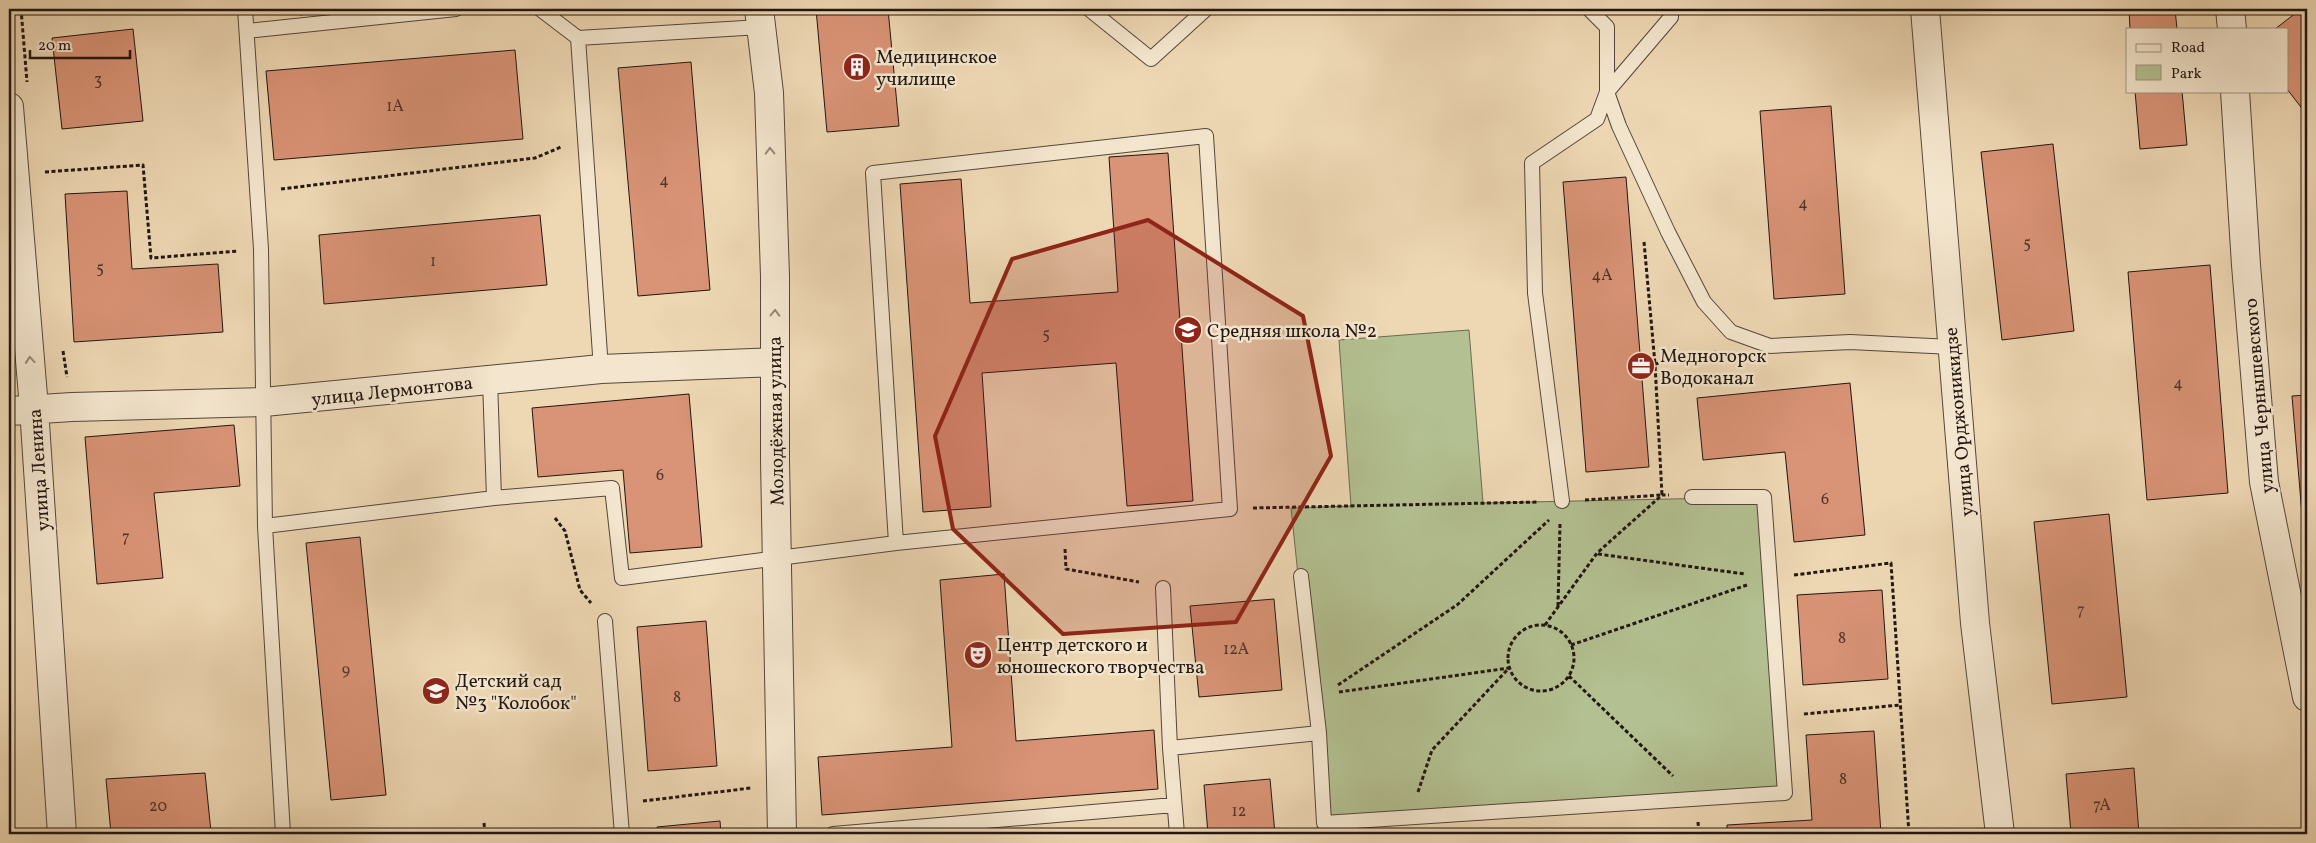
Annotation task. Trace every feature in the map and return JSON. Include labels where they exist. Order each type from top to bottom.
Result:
[{"type":"street","name":"улица Орджоникидзе","points":[[1925,9],[1975,623],[2000,834]]},
{"type":"street","points":[[2230,9],[2232,28]]},
{"type":"street","name":"Молодёжная улица","points":[[760,18],[769,93],[775,276],[774,362],[782,834]]},
{"type":"street","name":"улица Чернышевского","points":[[2236,92],[2246,265],[2264,482],[2307,697]]},
{"type":"street","name":"улица Ленина","points":[[9,107],[21,410],[62,834]]},
{"type":"street","name":"улица Лермонтова","points":[[21,410],[72,406],[264,402],[601,369],[774,362]]},
{"type":"lane","points":[[245,9],[261,249],[265,526],[283,834]]},
{"type":"lane","points":[[247,31],[456,9]]},
{"type":"lane","points":[[540,9],[578,38],[760,18]]},
{"type":"lane","points":[[1089,9],[1151,59],[1206,9]]},
{"type":"lane","points":[[1589,9],[1607,26],[1607,92],[1619,126],[1668,232],[1704,302],[1731,332],[1770,346],[1850,342],[1952,347]]},
{"type":"lane","points":[[1561,506],[1535,293],[1532,163],[1596,118],[1607,92],[1671,17],[1672,9]]},
{"type":"lane","points":[[578,38],[601,369]]},
{"type":"lane","points":[[265,526],[494,498],[612,488],[622,578],[896,542],[1230,508],[1206,136],[873,174],[896,542]]},
{"type":"lane","points":[[490,380],[494,498]]},
{"type":"lane","points":[[1301,576],[1320,697],[1319,733],[1324,823],[1786,793],[1764,496],[1692,497]]},
{"type":"lane","points":[[1164,588],[1170,748],[1177,834]]},
{"type":"lane","points":[[605,621],[622,834]]},
{"type":"lane","points":[[1170,748],[1319,733]]},
{"type":"lane","points":[[833,834],[1174,804]]},
{"type":"path","points":[[257,192],[535,158],[584,136]]},
{"type":"path","points":[[35,172],[143,165],[151,258],[261,249]]},
{"type":"path","points":[[1643,235],[1654,364],[1662,495]]},
{"type":"path","points":[[1654,364],[1717,352],[1770,346]]},
{"type":"path","points":[[62,348],[72,406]]},
{"type":"path","points":[[537,494],[565,531],[580,590],[605,621]]},
{"type":"path","points":[[1230,508],[1561,506],[1662,495]]},
{"type":"path","points":[[1545,624],[1597,553],[1662,495]]},
{"type":"path","points":[[1558,607],[1561,506]]},
{"type":"path","points":[[1320,697],[1457,605],[1561,506]]},
{"type":"path","points":[[1063,526],[1066,569],[1140,582],[1165,622]]},
{"type":"path","points":[[1597,553],[1770,577]]},
{"type":"path","points":[[1572,645],[1770,577],[1891,563],[1909,834]]},
{"type":"path","points":[[1545,624],[1556,628],[1565,635],[1572,645],[1574,656],[1568,676],[1562,684],[1542,691],[1522,685],[1514,677],[1508,658],[1509,648],[1514,637],[1523,629],[1545,624]]},
{"type":"path","points":[[1320,697],[1510,668]]},
{"type":"path","points":[[1410,817],[1432,750],[1510,668]]},
{"type":"path","points":[[1568,676],[1696,799]]},
{"type":"path","points":[[1780,716],[1900,705]]},
{"type":"path","points":[[620,804],[781,784]]},
{"type":"path","points":[[484,823],[485,834]]},
{"type":"highlighted area","points":[[1148,220],[1303,316],[1331,456],[1236,622],[1063,634],[953,529],[935,436],[1012,259]]},
{"type":"green space","points":[[1469,330],[1483,503],[1764,497],[1785,793],[1324,823],[1291,508],[1351,506],[1339,340]]},
{"type":"building","points":[[299,9],[347,9],[300,15]]},
{"type":"building","name":"Медицинское училище","points":[[816,9],[888,9],[899,126],[827,132]]},
{"type":"building","points":[[2129,9],[2175,9],[2177,28],[2130,28]]},
{"type":"building","points":[[2301,9],[2307,9],[2307,115],[2288,90],[2288,28],[2276,28]]},
{"type":"building","points":[[133,29],[143,121],[62,129],[52,38]]},
{"type":"building","points":[[515,50],[523,139],[274,160],[266,71]]},
{"type":"building","points":[[691,62],[710,290],[638,296],[618,68]]},
{"type":"building","points":[[2135,92],[2182,92],[2187,145],[2140,149]]},
{"type":"building","points":[[1831,106],[1845,294],[1774,299],[1760,111]]},
{"type":"building","points":[[2053,144],[2074,331],[2002,340],[1981,152]]},
{"type":"building","points":[[1168,153],[1193,501],[1127,506],[1116,363],[982,373],[991,507],[923,512],[900,184],[961,179],[970,303],[1118,292],[1109,157]]},
{"type":"building","points":[[1626,177],[1649,467],[1586,472],[1563,182]]},
{"type":"building","points":[[127,191],[132,269],[218,264],[223,332],[74,342],[65,194]]},
{"type":"building","points":[[540,215],[547,285],[324,304],[319,235]]},
{"type":"building","points":[[2210,265],[2228,493],[2147,500],[2128,272]]},
{"type":"building","points":[[1850,383],[1865,535],[1794,542],[1785,452],[1703,460],[1697,398]]},
{"type":"building","points":[[689,394],[702,547],[630,553],[623,470],[538,477],[532,408]]},
{"type":"building","points":[[2307,395],[2307,574],[2292,396]]},
{"type":"building","points":[[234,425],[240,486],[154,493],[163,578],[97,584],[85,437]]},
{"type":"building","points":[[2109,514],[2127,697],[2052,704],[2034,522]]},
{"type":"building","points":[[360,537],[386,795],[331,800],[306,543]]},
{"type":"building","name":"Центр детского и юношеского творчества","points":[[1004,574],[1016,741],[1154,730],[1158,789],[822,815],[818,757],[952,747],[940,580]]},
{"type":"building","points":[[1882,590],[1888,679],[1803,685],[1797,595]]},
{"type":"building","points":[[1274,599],[1282,690],[1199,697],[1190,606]]},
{"type":"building","points":[[706,621],[717,766],[648,771],[637,627]]},
{"type":"building","points":[[1874,731],[1881,834],[1727,834],[1727,825],[1812,820],[1806,735]]},
{"type":"building","points":[[2134,768],[2139,834],[2071,834],[2066,774]]},
{"type":"building","points":[[205,773],[211,832],[188,834],[111,834],[106,779]]},
{"type":"building","points":[[1270,779],[1275,834],[1208,834],[1204,785]]},
{"type":"building","points":[[720,821],[721,834],[658,834],[657,827]]},
{"type":"place","name":"Медицинское училище","points":[[857,67]]},
{"type":"place","name":"Средняя школа №2","points":[[1188,330]]},
{"type":"place","name":"Медногорск Водоканал","points":[[1641,366]]},
{"type":"place","name":"Центр детского и юношеского творчества","points":[[978,655]]},
{"type":"place","name":"Детский сад №3 \"Колобок\"","points":[[436,691]]}]
